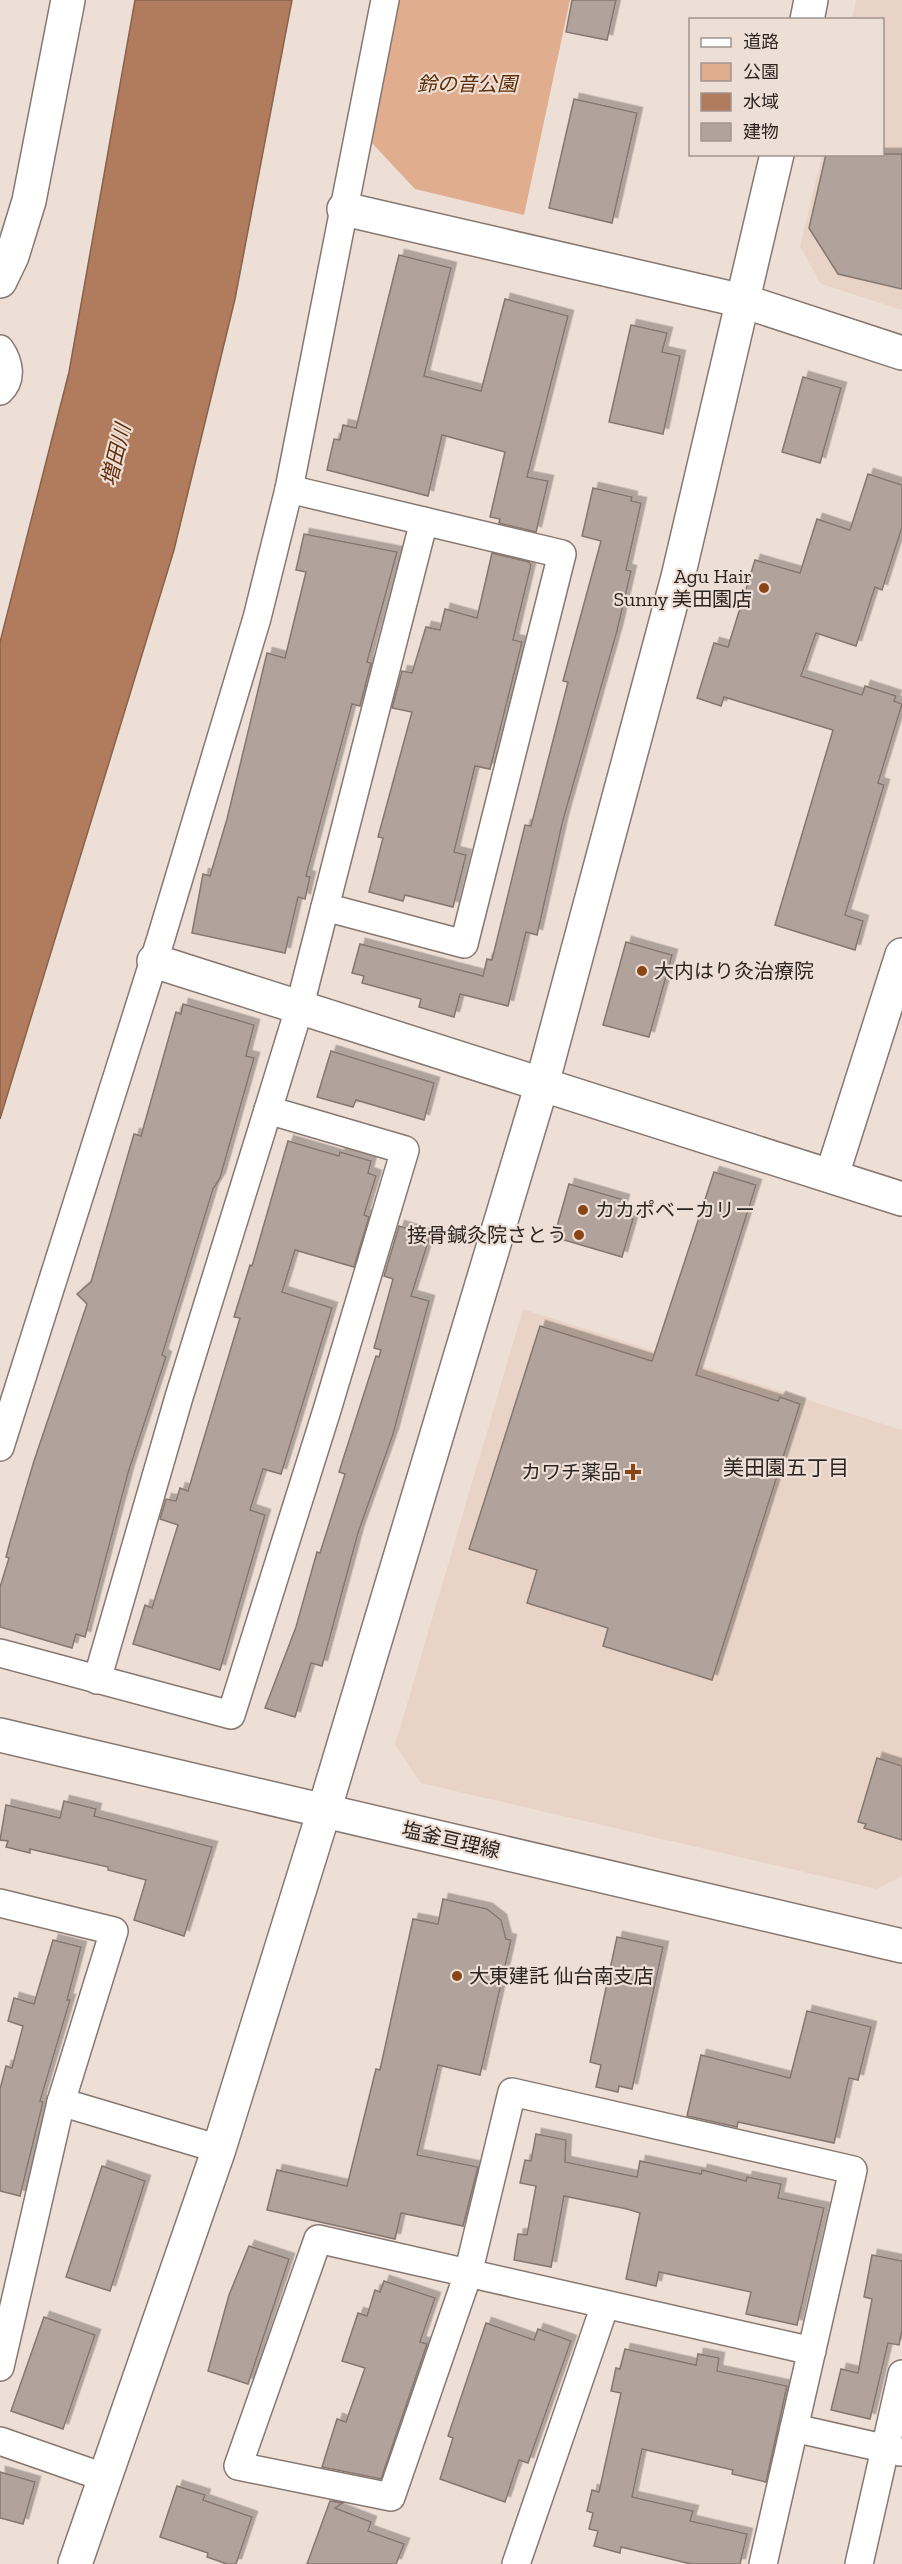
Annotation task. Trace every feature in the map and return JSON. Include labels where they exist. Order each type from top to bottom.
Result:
[{"type":"street","points":[[0,281],[12,256],[29,201],[68,0]]},
{"type":"street","points":[[0,1447],[154,961],[257,618],[289,489],[385,0]]},
{"type":"street","points":[[807,18],[811,0]]},
{"type":"street","points":[[75,2564],[219,2150],[324,1811],[542,1084],[678,577],[777,156]]},
{"type":"street","points":[[344,209],[743,301],[902,353]]},
{"type":"street","points":[[0,350],[7,359],[9,374],[0,391]]},
{"type":"street","points":[[289,489],[562,554],[464,944],[325,907]]},
{"type":"street","points":[[97,1680],[179,1397],[298,1009],[424,521]]},
{"type":"street","points":[[832,1175],[902,956]]},
{"type":"street","points":[[154,961],[298,1009],[832,1175],[902,1199]]},
{"type":"street","points":[[0,1653],[231,1715],[327,1410],[405,1150],[268,1110]]},
{"type":"street","name":"塩釜亘理線","points":[[0,1735],[902,1946]]},
{"type":"street","points":[[0,2367],[61,2102],[114,1931],[1,1908]]},
{"type":"street","points":[[763,2564],[812,2351],[853,2170],[512,2092],[468,2274],[391,2497],[238,2466],[318,2239],[468,2274],[812,2351]]},
{"type":"street","points":[[61,2102],[219,2150]]},
{"type":"street","points":[[516,2564],[605,2305]]},
{"type":"street","points":[[859,2564],[893,2450],[902,2374]]},
{"type":"street","points":[[794,2428],[893,2450]]},
{"type":"street","points":[[0,2441],[106,2478]]},
{"type":"shaded area","points":[[856,0],[902,0],[902,310],[821,284],[800,246],[822,156],[884,156],[884,18],[852,18]]},
{"type":"shaded area","points":[[523,1309],[902,1430],[902,1876],[877,1889],[421,1783],[395,1745]]},
{"type":"green space","name":"鈴の音公園","points":[[399,0],[570,0],[524,215],[415,189],[371,142]]},
{"type":"water","name":"増田川","points":[[135,0],[292,0],[235,299],[174,550],[0,1119],[0,642],[69,372]]},
{"type":"building","points":[[572,0],[616,0],[607,40],[566,32]]},
{"type":"building","points":[[574,99],[637,113],[612,223],[549,208]]},
{"type":"building","points":[[902,154],[902,289],[838,274],[809,228],[826,156]]},
{"type":"building","points":[[399,255],[451,268],[424,376],[481,391],[505,299],[568,316],[527,477],[548,481],[536,532],[499,523],[500,519],[490,517],[505,452],[442,435],[428,496],[327,470],[334,439],[340,440],[343,425],[356,428]]},
{"type":"building","points":[[631,325],[667,333],[662,352],[680,356],[663,434],[609,422]]},
{"type":"building","points":[[803,377],[841,388],[820,463],[782,452]]},
{"type":"building","points":[[868,474],[902,485],[902,527],[882,590],[875,587],[856,646],[816,633],[801,676],[862,695],[865,686],[896,696],[894,701],[902,704],[878,783],[884,785],[845,915],[863,921],[855,950],[775,925],[833,730],[724,697],[721,706],[697,698],[714,643],[728,647],[755,560],[800,573],[817,519],[850,530]]},
{"type":"building","points":[[593,488],[632,497],[631,501],[641,503],[626,570],[631,571],[617,631],[563,820],[537,935],[526,932],[508,1006],[460,994],[454,1017],[419,1007],[421,999],[362,983],[364,976],[352,973],[360,944],[483,976],[487,959],[492,960],[525,825],[531,826],[568,682],[563,681],[601,541],[582,536]]},
{"type":"building","points":[[304,534],[397,552],[367,662],[371,663],[360,706],[352,704],[306,876],[310,877],[305,899],[298,897],[285,953],[192,933],[203,874],[210,876],[227,819],[267,653],[285,658],[306,572],[296,570]]},
{"type":"building","points":[[492,553],[529,562],[531,565],[513,640],[522,642],[490,769],[475,766],[454,852],[466,855],[453,907],[405,895],[403,901],[369,892],[383,838],[378,837],[412,712],[392,708],[402,671],[412,673],[426,627],[440,630],[445,609],[477,618]]},
{"type":"building","points":[[626,942],[672,955],[649,1037],[603,1025]]},
{"type":"building","points":[[183,1004],[254,1025],[246,1056],[254,1058],[220,1178],[213,1189],[162,1355],[166,1357],[128,1473],[85,1637],[76,1634],[72,1648],[0,1627],[0,1587],[9,1558],[6,1557],[10,1542],[34,1461],[87,1304],[77,1294],[91,1282],[134,1134],[141,1136],[176,1012],[181,1014]]},
{"type":"building","points":[[331,1051],[434,1083],[424,1120],[356,1100],[353,1107],[317,1097]]},
{"type":"building","points":[[288,1141],[339,1156],[340,1152],[371,1161],[368,1173],[376,1176],[364,1215],[369,1217],[354,1267],[295,1250],[282,1292],[332,1308],[281,1474],[263,1469],[250,1510],[265,1515],[220,1670],[133,1644],[145,1605],[152,1608],[178,1525],[160,1519],[166,1499],[176,1501],[180,1488],[188,1491],[240,1318],[234,1317],[250,1265],[252,1266]]},
{"type":"building","points":[[714,1172],[756,1185],[696,1375],[778,1401],[780,1397],[800,1404],[712,1680],[603,1646],[608,1628],[527,1603],[537,1570],[469,1549],[540,1326],[652,1361]]},
{"type":"building","points":[[569,1184],[624,1200],[619,1216],[633,1219],[622,1257],[554,1237]]},
{"type":"building","points":[[399,1226],[430,1236],[411,1296],[429,1301],[393,1434],[358,1533],[322,1666],[311,1663],[295,1717],[265,1708],[296,1627],[317,1552],[320,1553],[345,1474],[339,1472],[376,1356],[379,1357],[381,1350],[374,1348],[393,1279],[384,1276]]},
{"type":"building","points":[[877,1758],[902,1766],[902,1840],[864,1828],[866,1824],[858,1822]]},
{"type":"building","points":[[64,1801],[96,1809],[94,1816],[212,1847],[184,1936],[134,1920],[146,1880],[108,1870],[108,1867],[30,1849],[30,1853],[6,1847],[8,1841],[0,1840],[6,1805],[60,1818]]},
{"type":"building","points":[[443,1899],[487,1909],[501,1920],[506,1939],[511,1940],[480,2075],[438,2065],[417,2155],[478,2167],[463,2226],[401,2213],[395,2239],[267,2210],[277,2170],[347,2186],[376,2069],[380,2070],[413,1919],[438,1924]]},
{"type":"building","points":[[617,1937],[663,1947],[632,2089],[619,2086],[618,2092],[596,2087],[601,2065],[590,2062]]},
{"type":"building","points":[[53,1940],[81,1947],[67,2000],[70,2000],[40,2101],[43,2102],[20,2196],[0,2191],[0,2089],[6,2066],[12,2068],[23,2026],[8,2021],[14,1998],[34,2004]]},
{"type":"building","points":[[807,2011],[871,2027],[858,2080],[849,2078],[834,2143],[738,2122],[737,2127],[687,2116],[701,2055],[790,2078]]},
{"type":"building","points":[[536,2134],[566,2140],[565,2162],[637,2177],[640,2161],[701,2174],[702,2170],[746,2181],[747,2177],[781,2184],[778,2198],[824,2208],[797,2325],[746,2314],[751,2292],[659,2272],[656,2286],[626,2279],[640,2213],[627,2209],[564,2196],[551,2267],[514,2260],[518,2234],[527,2235],[536,2186],[520,2183],[525,2160],[531,2161]]},
{"type":"building","points":[[102,2166],[145,2181],[110,2291],[66,2277]]},
{"type":"building","points":[[249,2246],[289,2259],[248,2384],[208,2371],[229,2295]]},
{"type":"building","points":[[872,2255],[902,2261],[902,2330],[899,2345],[888,2343],[870,2419],[831,2410],[841,2369],[858,2373],[872,2299],[864,2297]]},
{"type":"building","points":[[384,2281],[435,2298],[420,2342],[427,2344],[381,2479],[322,2467],[337,2419],[346,2422],[365,2368],[342,2361],[358,2313],[367,2316],[375,2290],[380,2292]]},
{"type":"building","points":[[44,2317],[95,2335],[63,2429],[11,2411]]},
{"type":"building","points":[[486,2323],[534,2340],[538,2329],[571,2341],[528,2463],[519,2460],[505,2502],[440,2479],[453,2438],[448,2436]]},
{"type":"building","points":[[625,2349],[696,2365],[698,2354],[719,2358],[717,2371],[787,2386],[766,2482],[732,2474],[733,2470],[642,2449],[632,2497],[693,2511],[690,2521],[747,2534],[740,2564],[691,2564],[621,2547],[620,2553],[594,2546],[598,2531],[589,2529],[593,2513],[587,2511],[592,2490],[599,2492],[621,2393],[611,2391],[616,2368],[620,2369]]},
{"type":"building","points":[[0,2472],[35,2482],[23,2524],[0,2518]]},
{"type":"building","points":[[177,2486],[205,2495],[203,2500],[252,2517],[236,2564],[227,2564],[207,2557],[208,2553],[160,2537]]},
{"type":"building","points":[[330,2501],[343,2503],[335,2508],[371,2522],[368,2531],[404,2544],[396,2564],[307,2564]]},
{"type":"place","name":"Agu Hair Sunny 美田園店","points":[[764,588]]},
{"type":"place","name":"大内はり灸治療院","points":[[642,971]]},
{"type":"place","name":"カカポベーカリー","points":[[583,1210]]},
{"type":"place","name":"接骨鍼灸院さとう","points":[[579,1235]]},
{"type":"place","name":"カワチ薬品","points":[[633,1472]]},
{"type":"place","name":"大東建託 仙台南支店","points":[[457,1976]]},
{"type":"district","name":"美田園五丁目","points":[[786,1468]]}]
